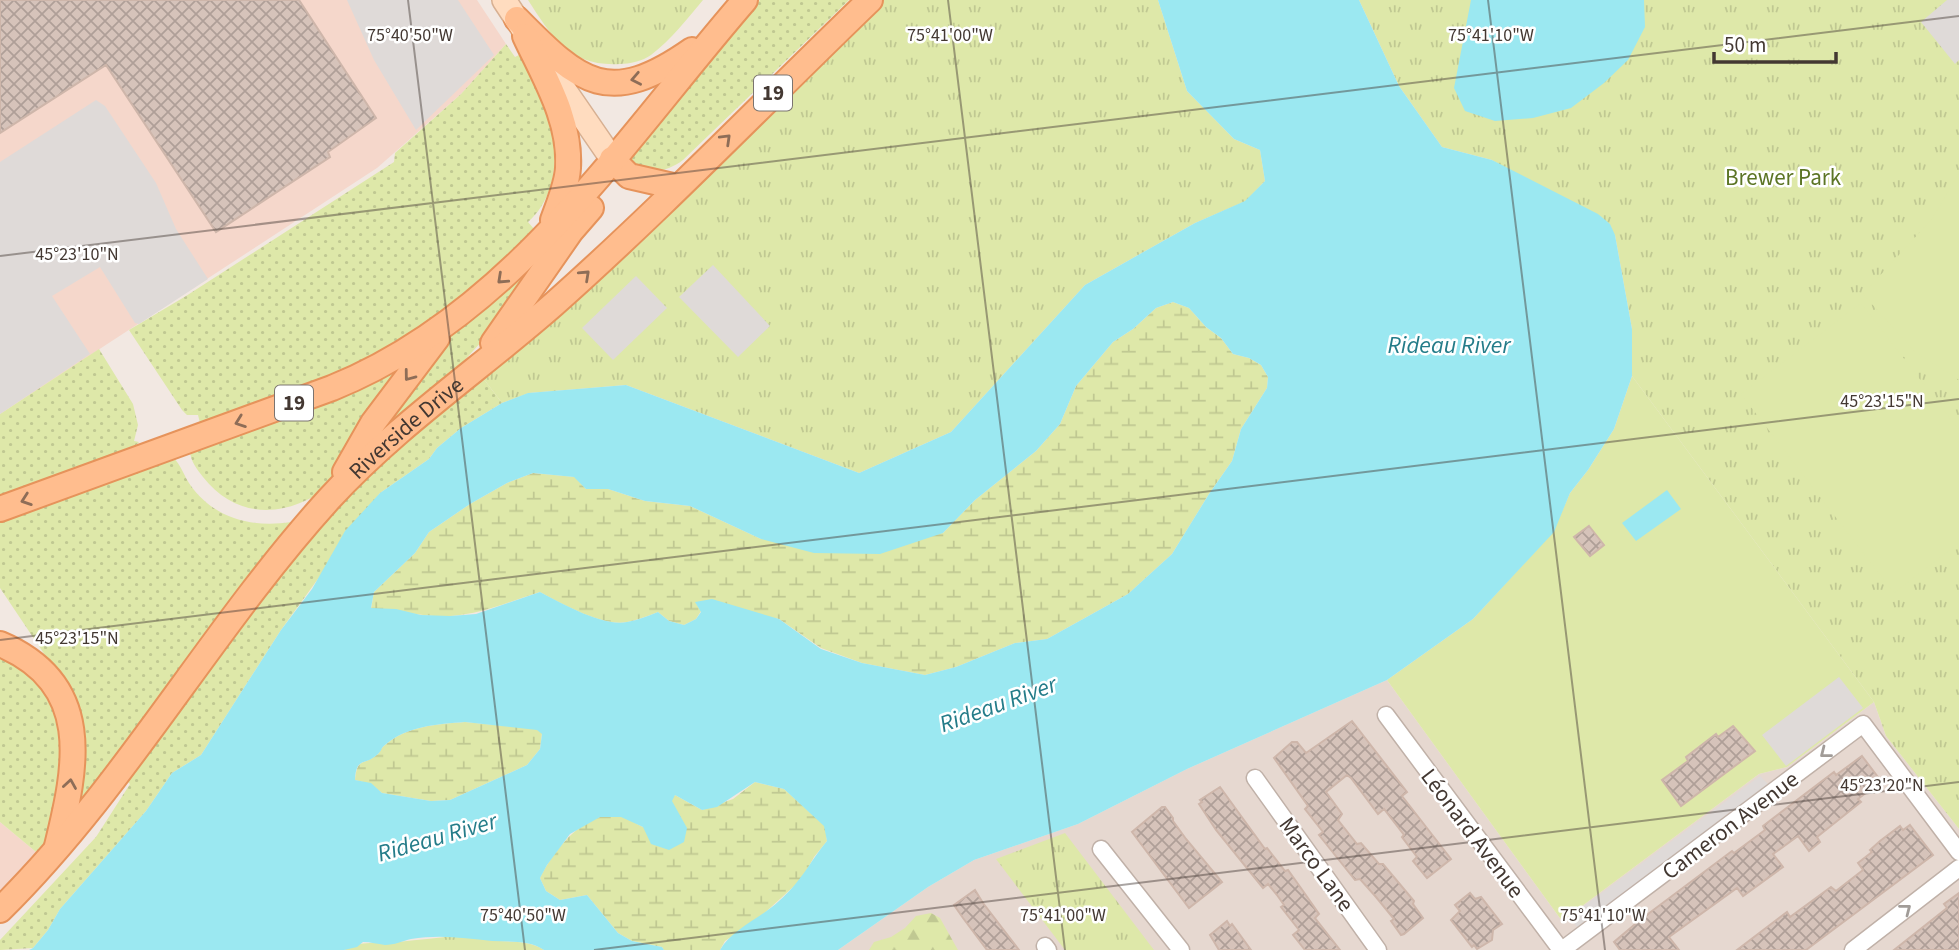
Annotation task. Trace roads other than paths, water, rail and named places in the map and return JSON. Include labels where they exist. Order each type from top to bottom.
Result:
[{"type":"main road","name":"19","points":[[0,509],[354,379],[405,352],[450,321],[501,280],[550,230],[745,0]]},
{"type":"main road","name":"Riverside Drive","points":[[0,910],[86,815],[284,551],[331,497],[373,456],[553,304],[870,0]]},
{"type":"main road","points":[[510,10],[562,63],[581,76],[598,81],[628,81],[647,77],[674,63],[716,34]]},
{"type":"main road","points":[[510,10],[612,159],[629,176],[677,187]]},
{"type":"main road","points":[[510,10],[558,107],[568,144],[568,170],[550,230]]},
{"type":"main road","points":[[475,369],[571,231],[609,186],[613,178],[612,159]]},
{"type":"main road","points":[[331,497],[373,423],[450,321]]},
{"type":"main road","points":[[0,644],[42,668],[64,704],[69,720],[74,745],[73,762],[56,850]]},
{"type":"street","name":"Léonard Avenue","points":[[1386,715],[1562,950]]},
{"type":"street","name":"Cameron Avenue","points":[[1562,950],[1863,724],[1959,852]]},
{"type":"street","name":"Marco Lane","points":[[1255,778],[1378,950]]},
{"type":"street","points":[[1101,849],[1181,950]]},
{"type":"street","points":[[1853,950],[1959,869]]},
{"type":"water","name":"Rideau River","points":[[1158,0],[1359,0],[1399,86],[1442,147],[1492,160],[1598,214],[1610,224],[1615,235],[1632,329],[1632,376],[1614,429],[1570,493],[1554,532],[1473,619],[1387,680],[1187,769],[1078,824],[974,860],[928,887],[838,950],[720,950],[739,930],[787,894],[827,841],[824,826],[784,789],[755,782],[717,807],[702,810],[675,795],[672,801],[687,828],[684,842],[669,850],[651,844],[643,827],[621,817],[600,817],[570,834],[547,865],[540,878],[546,891],[560,900],[587,895],[618,933],[632,941],[662,947],[664,950],[544,950],[519,942],[442,937],[411,939],[388,945],[363,942],[357,947],[344,950],[29,950],[48,930],[60,909],[146,811],[172,773],[201,755],[281,630],[312,589],[345,531],[380,493],[429,459],[437,448],[461,428],[502,403],[528,393],[626,385],[859,473],[951,432],[1085,285],[1195,223],[1245,201],[1265,181],[1260,150],[1234,139],[1187,91]],"holes":[[[1173,302],[1189,308],[1206,327],[1221,338],[1233,354],[1249,358],[1261,365],[1268,377],[1267,388],[1241,429],[1232,461],[1172,554],[1128,594],[1047,639],[1015,643],[956,667],[925,675],[862,663],[821,649],[779,619],[712,599],[695,602],[701,612],[696,619],[684,625],[669,621],[658,612],[627,622],[606,621],[582,613],[540,592],[476,614],[421,615],[396,609],[371,608],[374,592],[415,553],[429,532],[507,483],[533,473],[574,477],[586,489],[608,489],[645,501],[690,506],[761,539],[814,553],[880,554],[943,533],[975,500],[1036,451],[1060,424],[1076,386],[1113,342],[1133,329],[1156,308]],[[465,722],[537,730],[542,734],[540,749],[527,765],[450,800],[431,801],[382,793],[371,783],[355,780],[360,764],[374,758],[393,739],[423,727]]]},
{"type":"water","points":[[1471,0],[1644,0],[1645,27],[1628,60],[1604,83],[1571,108],[1533,118],[1495,121],[1465,111],[1454,88]]},
{"type":"water","points":[[1667,490],[1681,509],[1636,541],[1622,523]]},
{"type":"park label","name":"Brewer Park","points":[[1783,177]]}]
